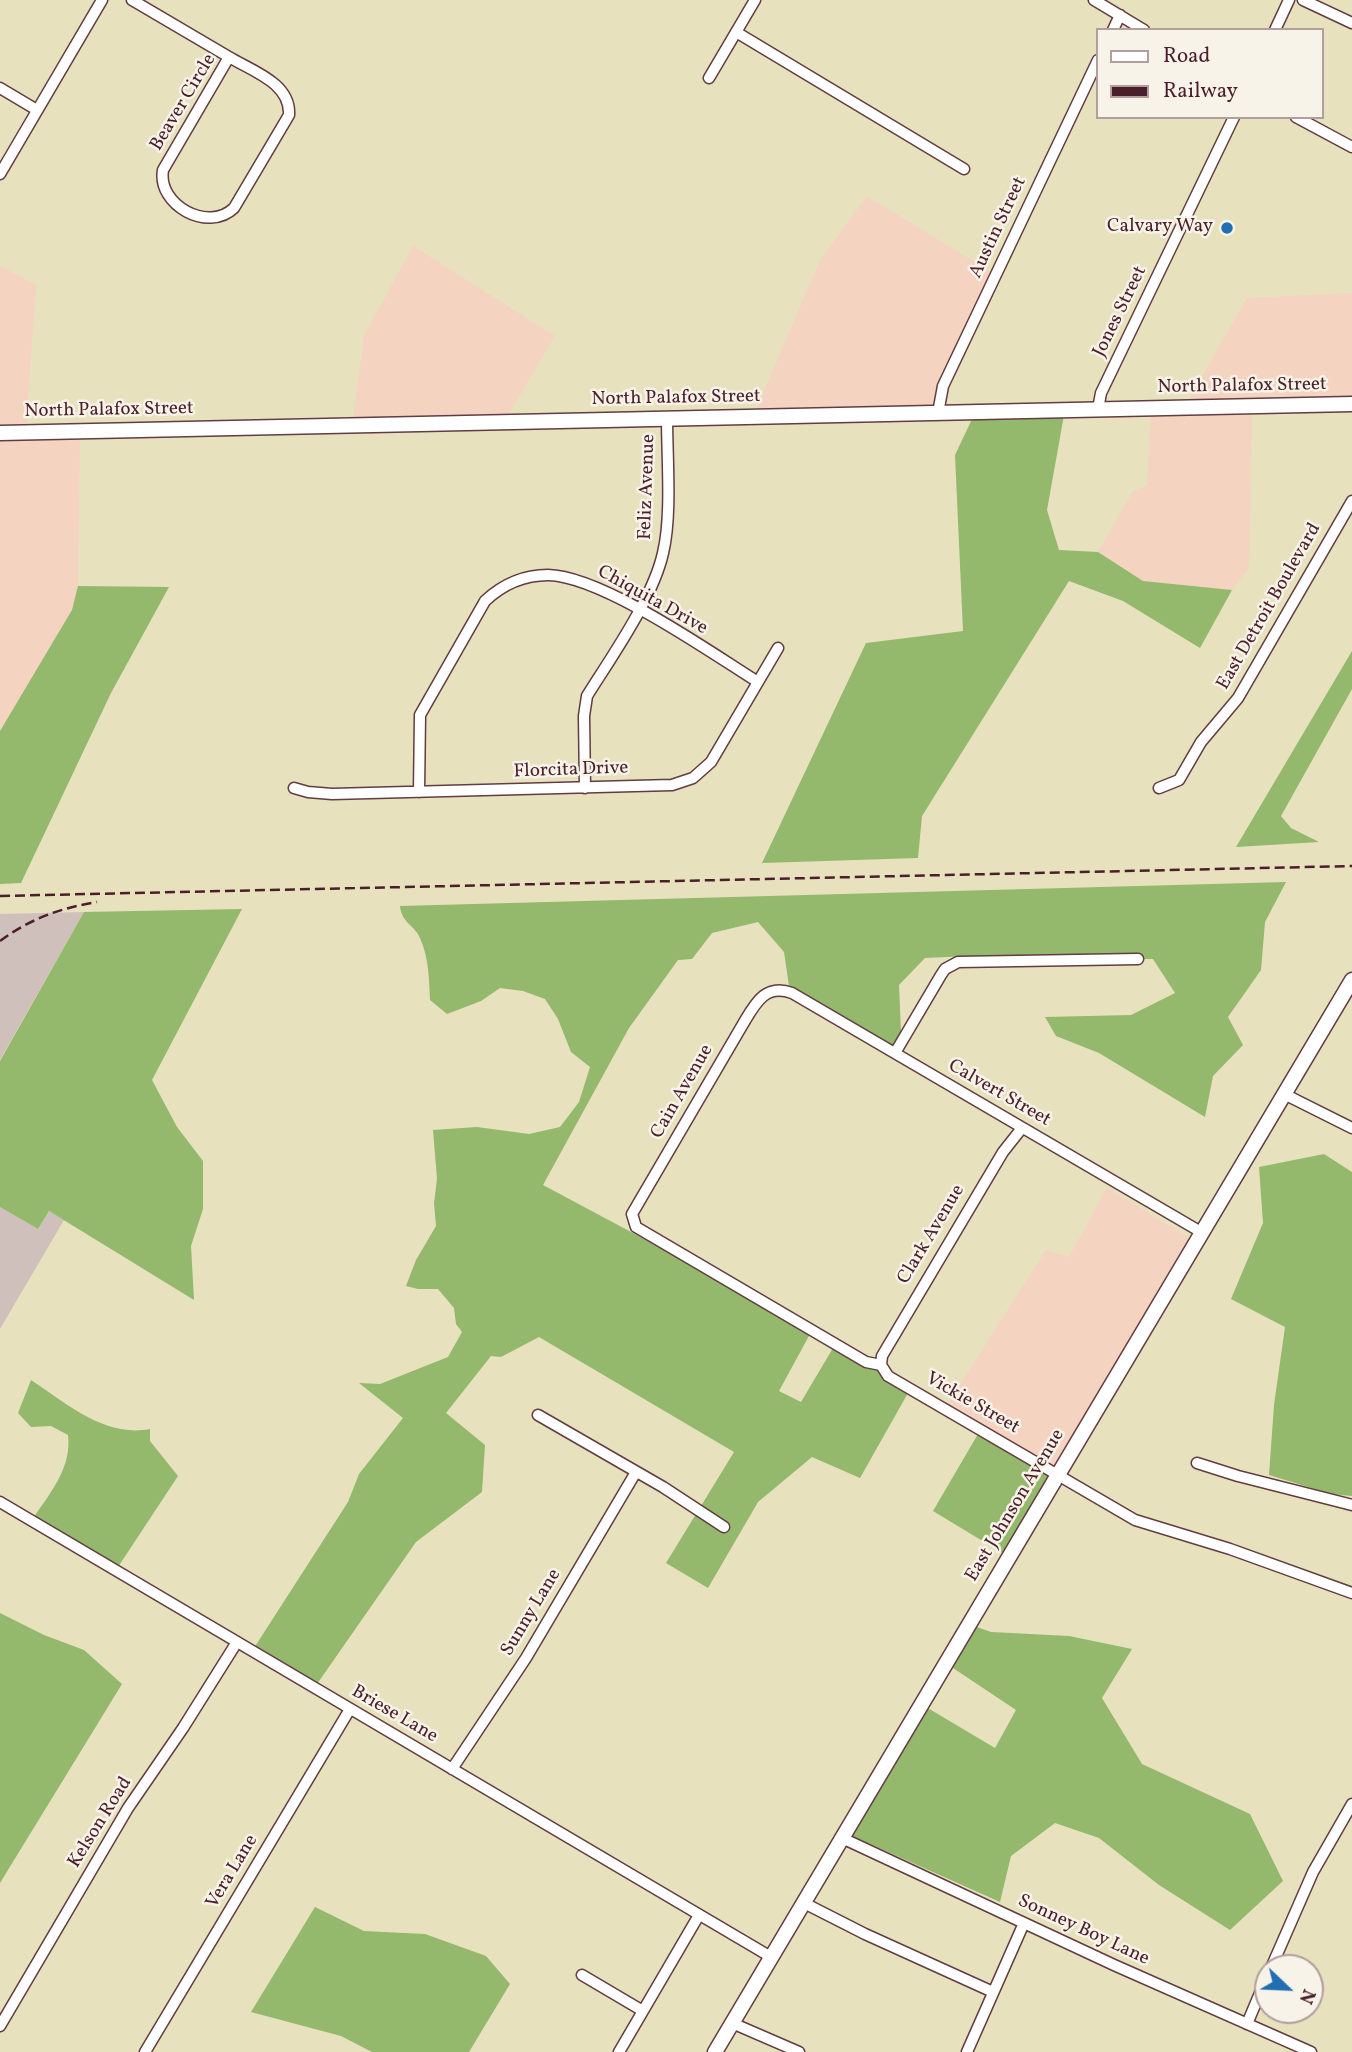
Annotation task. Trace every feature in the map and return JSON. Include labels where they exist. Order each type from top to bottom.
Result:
[{"type":"main road","name":"North Palafox Street","points":[[0,433],[1352,404]]},
{"type":"main road","name":"East Johnson Avenue","points":[[715,2052],[1352,980]]},
{"type":"street","points":[[0,174],[102,0]]},
{"type":"street","points":[[132,0],[229,57]]},
{"type":"street","points":[[709,78],[755,0]]},
{"type":"street","points":[[1094,0],[1141,28]]},
{"type":"street","points":[[1276,28],[1289,0]]},
{"type":"street","points":[[1303,0],[1352,23]]},
{"type":"street","points":[[1114,28],[1120,15]]},
{"type":"street","points":[[736,32],[964,169]]},
{"type":"street","name":"Beaver Circle","points":[[229,57],[279,87],[288,99],[289,115],[234,208],[221,218],[203,218],[171,200],[166,194],[163,170],[229,57]]},
{"type":"street","name":"Austin Street","points":[[938,413],[943,386],[1096,64]]},
{"type":"street","points":[[0,88],[37,110]]},
{"type":"street","name":"Jones Street","points":[[1098,409],[1101,393],[1233,119]]},
{"type":"street","points":[[1300,119],[1352,147]]},
{"type":"street","name":"Feliz Avenue","points":[[585,788],[584,716],[587,696],[656,575],[666,534],[667,418]]},
{"type":"street","name":"East Detroit Boulevard","points":[[1159,788],[1179,780],[1201,742],[1238,698],[1352,500]]},
{"type":"street","name":"Chiquita Drive","points":[[419,792],[420,715],[477,612],[495,592],[506,585],[534,576],[563,576],[588,585],[639,609],[758,682]]},
{"type":"street","name":"Florcita Drive","points":[[294,788],[332,794],[672,785],[693,778],[711,762],[778,648]]},
{"type":"street","points":[[895,1053],[941,975],[958,962],[1138,959]]},
{"type":"street","name":"Calvert Street","points":[[778,989],[792,993],[1201,1232]]},
{"type":"street","name":"Cain Avenue","points":[[633,1223],[632,1214],[758,999],[778,989]]},
{"type":"street","points":[[1284,1094],[1352,1128]]},
{"type":"street","name":"Clark Avenue","points":[[881,1365],[882,1356],[959,1225],[1003,1152],[1022,1128]]},
{"type":"street","name":"Vickie Street","points":[[633,1223],[866,1362],[881,1365],[888,1376],[1135,1520],[1230,1549],[1352,1593]]},
{"type":"street","points":[[538,1415],[724,1527]]},
{"type":"street","points":[[1197,1463],[1352,1505]]},
{"type":"street","name":"Sunny Lane","points":[[452,1769],[526,1658],[636,1472]]},
{"type":"street","name":"Briese Lane","points":[[0,1503],[771,1957]]},
{"type":"street","name":"Kelson Road","points":[[0,2026],[128,1808],[155,1771],[237,1643]]},
{"type":"street","name":"Vera Lane","points":[[145,2052],[350,1709]]},
{"type":"street","points":[[1277,1954],[1313,1872],[1352,1804]]},
{"type":"street","name":"Sonney Boy Lane","points":[[842,1838],[1311,2052]]},
{"type":"street","points":[[804,1903],[993,1992]]},
{"type":"street","points":[[619,2052],[699,1915]]},
{"type":"street","points":[[967,2052],[1024,1923]]},
{"type":"street","points":[[582,1975],[643,2011]]},
{"type":"street","points":[[1247,2024],[1254,2007]]},
{"type":"street","points":[[732,2023],[799,2052]]},
{"type":"shaded area","points":[[867,196],[991,272],[938,383],[933,407],[755,412],[820,260]]},
{"type":"shaded area","points":[[413,246],[555,336],[507,417],[353,420],[364,336]]},
{"type":"shaded area","points":[[0,266],[36,285],[26,428],[0,428]]},
{"type":"shaded area","points":[[1352,293],[1352,399],[1187,403],[1247,298]]},
{"type":"shaded area","points":[[1252,411],[1249,567],[1232,590],[1143,581],[1098,552],[1133,491],[1147,486],[1151,413]]},
{"type":"shaded area","points":[[25,437],[25,440],[80,440],[78,586],[72,610],[0,731],[0,438]]},
{"type":"shaded area","points":[[84,912],[0,1060],[0,914]]},
{"type":"shaded area","points":[[1107,1188],[1191,1239],[1055,1468],[947,1405],[1046,1250],[1069,1257]]},
{"type":"shaded area","points":[[0,1207],[38,1229],[49,1211],[64,1220],[0,1329]]},
{"type":"green space","points":[[1064,415],[1047,510],[1059,550],[1098,552],[1143,581],[1232,590],[1200,648],[1123,601],[1069,581],[922,816],[918,858],[762,863],[866,643],[963,631],[955,455],[973,417]]},
{"type":"green space","points":[[78,586],[169,587],[111,693],[21,883],[0,884],[0,731],[72,610]]},
{"type":"green space","points":[[1352,651],[1352,689],[1281,816],[1291,828],[1319,842],[1236,847]]},
{"type":"green space","points":[[1286,882],[1265,922],[1261,970],[1228,1017],[1243,1045],[1213,1076],[1205,1117],[1099,1053],[1056,1036],[1045,1017],[1131,1015],[1175,993],[1153,959],[1143,959],[1142,954],[925,958],[899,985],[901,1032],[892,1047],[789,986],[784,952],[758,922],[712,933],[692,959],[678,960],[629,1028],[543,1185],[676,1256],[810,1334],[779,1391],[801,1402],[833,1348],[863,1366],[877,1370],[885,1380],[908,1393],[860,1478],[812,1457],[758,1502],[708,1588],[666,1563],[696,1514],[725,1533],[731,1526],[701,1506],[734,1452],[539,1337],[501,1357],[491,1356],[446,1413],[485,1445],[482,1492],[416,1542],[317,1684],[254,1648],[348,1502],[359,1474],[403,1418],[359,1383],[380,1384],[448,1357],[462,1332],[456,1324],[454,1308],[438,1289],[406,1286],[416,1260],[436,1226],[434,1203],[437,1179],[433,1130],[477,1127],[529,1134],[560,1127],[579,1102],[590,1067],[571,1052],[558,1019],[545,999],[523,991],[500,988],[481,1001],[447,1014],[430,1000],[423,946],[418,933],[403,917],[400,906]]},
{"type":"green space","points":[[242,909],[152,1080],[177,1127],[203,1161],[203,1209],[191,1246],[194,1300],[49,1211],[38,1229],[0,1207],[0,1061],[84,912]]},
{"type":"green space","points":[[1324,1154],[1352,1172],[1352,1496],[1331,1494],[1269,1475],[1274,1405],[1285,1327],[1231,1299],[1263,1223],[1259,1167]]},
{"type":"green space","points":[[31,1380],[72,1408],[102,1424],[133,1430],[150,1429],[150,1441],[178,1476],[118,1567],[34,1517],[59,1479],[67,1458],[68,1435],[51,1426],[31,1427],[18,1413]]},
{"type":"green space","points":[[978,1434],[1050,1476],[1004,1554],[933,1511]]},
{"type":"green space","points":[[0,1613],[44,1635],[84,1650],[122,1684],[0,1883]]},
{"type":"green space","points":[[974,1626],[991,1632],[1069,1636],[1132,1649],[1102,1698],[1142,1764],[1250,1814],[1283,1881],[1230,1930],[1159,1885],[1099,1838],[1055,1823],[1011,1856],[1000,1902],[850,1835],[926,1707],[995,1748],[1016,1710],[950,1666]]},
{"type":"green space","points":[[315,1907],[364,1931],[425,1934],[486,1956],[510,1984],[469,2052],[372,2052],[341,2036],[251,2012]]},
{"type":"railway","points":[[0,896],[1352,866]]},
{"type":"railway","points":[[0,941],[23,926],[46,916],[97,902]]},
{"type":"place","name":"Calvary Way","points":[[1227,228]]}]
